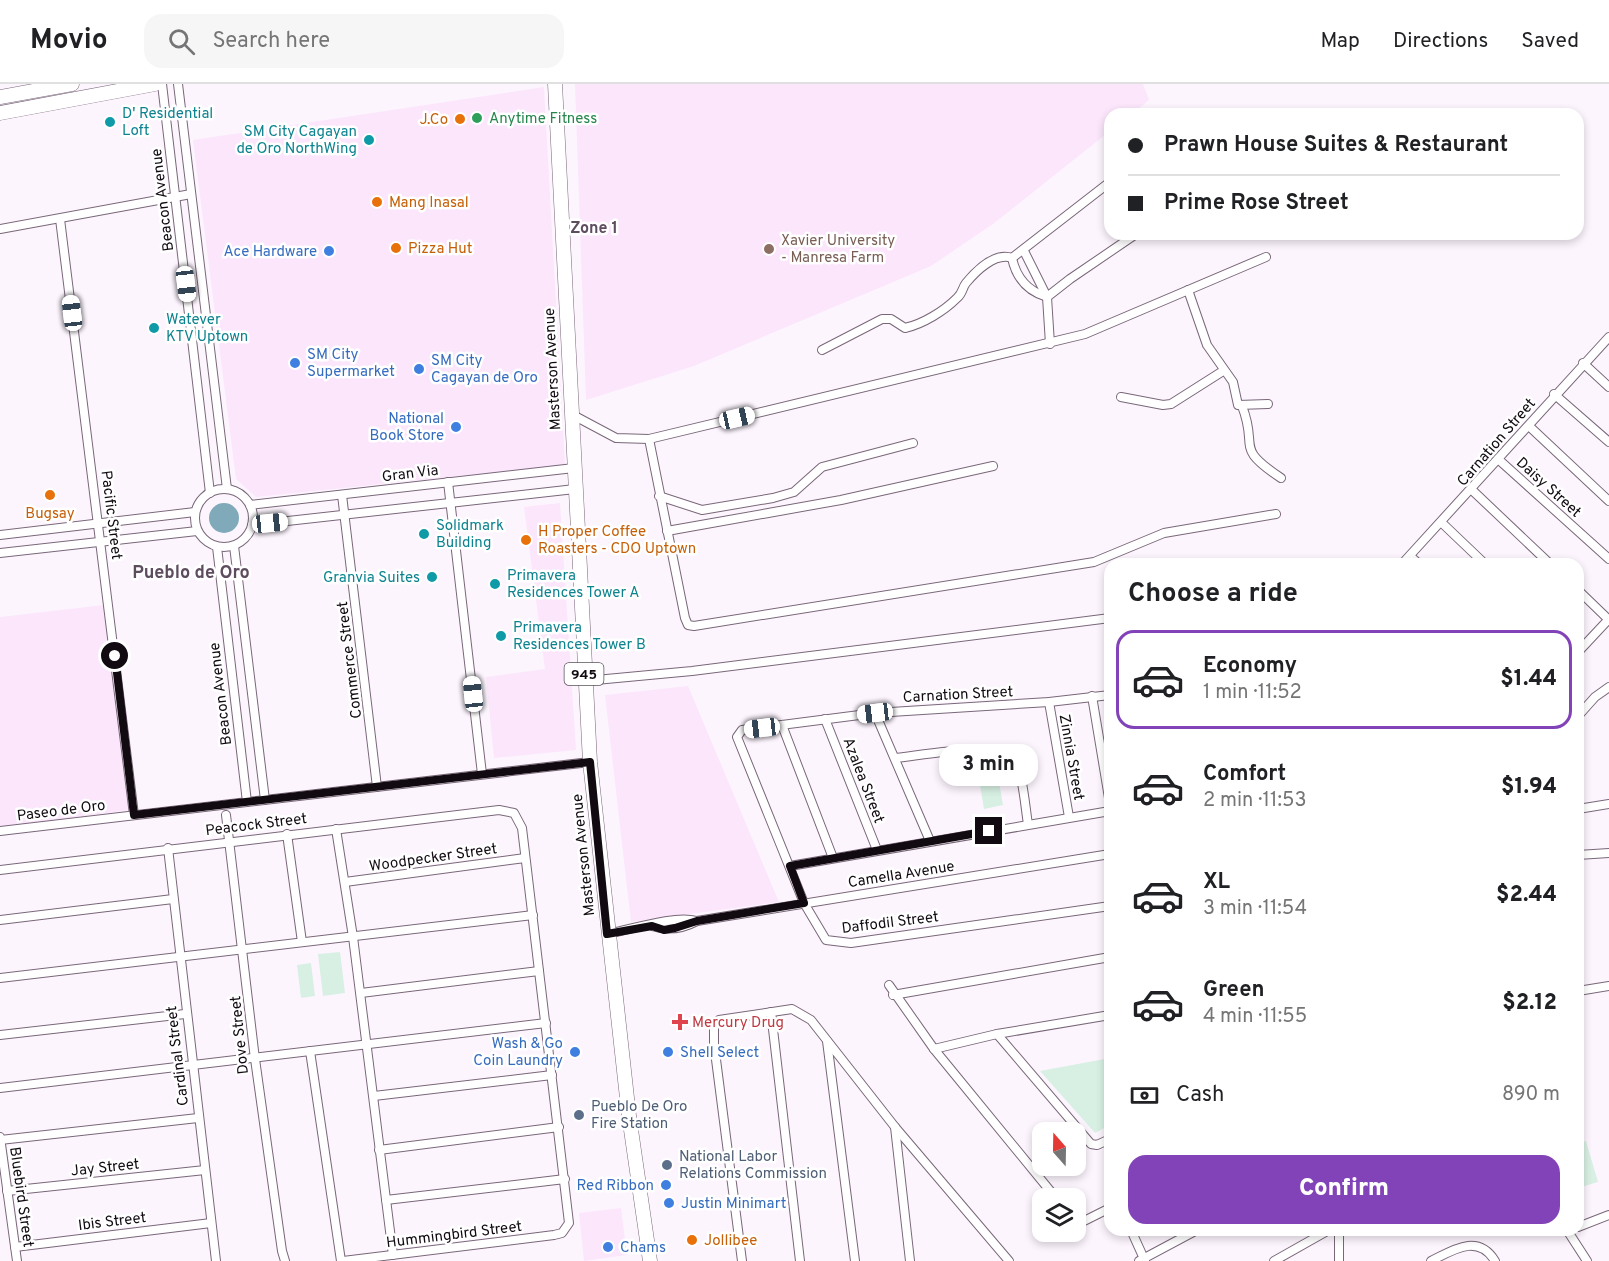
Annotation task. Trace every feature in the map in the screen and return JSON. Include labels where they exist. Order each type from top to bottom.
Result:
[{"type":"main road","points":[[0,97],[72,84]]},
{"type":"main road","points":[[0,113],[155,84]]},
{"type":"main road","name":"Masterson Avenue","points":[[555,84],[574,489],[590,762],[607,934],[619,1016],[630,1125],[650,1261]]},
{"type":"street","name":"Beacon Avenue","points":[[162,84],[210,493]]},
{"type":"street","name":"Beacon Avenue","points":[[178,84],[227,489]]},
{"type":"street","points":[[822,350],[880,320],[891,319],[905,328],[927,319],[954,302],[963,293],[965,284],[990,261],[1002,256],[1012,258],[1024,251],[1054,223],[1104,186]]},
{"type":"street","points":[[0,229],[191,195]]},
{"type":"street","name":"Pacific Street","points":[[60,219],[102,542],[134,815]]},
{"type":"street","points":[[1047,297],[1127,240]]},
{"type":"street","points":[[1024,251],[1047,297],[1050,344]]},
{"type":"street","points":[[571,414],[616,438],[649,439],[1085,334],[1266,257]]},
{"type":"street","points":[[1012,258],[1014,270],[1021,280],[1035,293],[1047,297]]},
{"type":"street","points":[[1188,290],[1207,345],[1223,371],[1233,382],[1237,403],[1242,406],[1269,404]]},
{"type":"street","name":"Carnation Street","points":[[1410,556],[1530,427],[1554,394],[1609,338]]},
{"type":"street","points":[[1584,363],[1609,387]]},
{"type":"street","points":[[1120,397],[1144,403],[1171,404],[1223,371]]},
{"type":"street","points":[[1554,394],[1609,442]]},
{"type":"street","points":[[1242,406],[1248,424],[1250,452],[1255,460],[1281,478]]},
{"type":"street","points":[[1530,427],[1609,501]]},
{"type":"street","points":[[649,439],[659,496],[688,625],[694,626],[1104,559]]},
{"type":"street","points":[[659,496],[702,510],[773,498],[794,492],[822,467],[913,443]]},
{"type":"street","name":"Daisy Street","points":[[1498,459],[1609,559]]},
{"type":"street","points":[[667,531],[841,500],[993,466]]},
{"type":"street","name":"Gran Via","points":[[250,505],[574,468]]},
{"type":"street","points":[[448,482],[482,774]]},
{"type":"street","points":[[227,489],[240,495],[250,505],[252,525],[246,537],[234,546],[217,547],[205,541],[197,531],[195,512],[201,501],[210,493],[227,489]]},
{"type":"street","points":[[252,525],[574,489]]},
{"type":"street","points":[[1472,490],[1544,558]]},
{"type":"street","name":"Commerce Street","points":[[342,495],[378,787]]},
{"type":"street","points":[[0,535],[195,512]]},
{"type":"street","points":[[1106,558],[1121,549],[1164,533],[1276,514]]},
{"type":"street","points":[[1441,522],[1479,558]]},
{"type":"street","points":[[0,553],[197,531]]},
{"type":"street","name":"Beacon Avenue","points":[[234,546],[265,800]]},
{"type":"street","name":"Beacon Avenue","points":[[217,547],[247,802]]},
{"type":"street","points":[[1584,596],[1609,620],[1584,645]]},
{"type":"street","points":[[585,681],[692,671],[1104,619]]},
{"type":"street","points":[[1584,709],[1595,697],[1609,687]]},
{"type":"street","name":"Carnation Street","points":[[737,734],[742,730],[875,713],[1048,702],[1104,695]]},
{"type":"street","points":[[1092,696],[1104,768]]},
{"type":"street","name":"Zinnia Street","points":[[1048,702],[1069,817]]},
{"type":"street","points":[[875,713],[930,841]]},
{"type":"street","name":"Azalea Street","points":[[825,719],[877,850]]},
{"type":"street","points":[[782,725],[833,858]]},
{"type":"street","name":"Daffodil Street","points":[[737,734],[737,740],[804,903],[821,936],[826,940],[839,943],[1104,907]]},
{"type":"street","points":[[895,759],[987,749],[1007,752],[1016,763],[1028,824]]},
{"type":"street","name":"Paseo de Oro","points":[[0,831],[590,762]]},
{"type":"street","points":[[1584,808],[1609,804]]},
{"type":"street","name":"Peacock Street","points":[[0,870],[499,810],[514,813],[522,828],[525,858]]},
{"type":"street","points":[[790,866],[1104,812]]},
{"type":"street","name":"Dove Street","points":[[226,815],[255,1059],[285,1261]]},
{"type":"street","points":[[336,829],[361,993],[393,1255]]},
{"type":"street","points":[[287,834],[302,942]]},
{"type":"street","name":"Cardinal Street","points":[[168,848],[185,1014],[216,1261]]},
{"type":"street","points":[[1584,855],[1609,853]]},
{"type":"street","name":"Camella Avenue","points":[[607,934],[652,926],[664,930],[686,927],[697,921],[1104,855]]},
{"type":"street","points":[[386,1200],[565,1179],[525,858]]},
{"type":"street","name":"Woodpecker Street","points":[[345,882],[525,858]]},
{"type":"street","points":[[0,920],[173,899]]},
{"type":"street","points":[[0,978],[532,915]]},
{"type":"street","points":[[893,995],[1104,958]]},
{"type":"street","points":[[361,993],[539,971]]},
{"type":"street","points":[[889,985],[893,995],[934,1049],[1048,1188]]},
{"type":"street","points":[[1584,991],[1609,986]]},
{"type":"street","points":[[742,1261],[714,1044],[714,1025],[719,1020],[792,1008],[802,1013],[827,1040],[895,1127],[1009,1261]]},
{"type":"street","points":[[771,1012],[800,1261]]},
{"type":"street","points":[[0,1035],[185,1014]]},
{"type":"street","points":[[934,1049],[997,1034],[1104,1016]]},
{"type":"street","points":[[0,1088],[546,1023]]},
{"type":"street","points":[[997,1034],[1091,1144],[1097,1145],[1104,1142]]},
{"type":"street","points":[[827,1040],[855,1261]]},
{"type":"street","points":[[310,1051],[342,1261]]},
{"type":"street","points":[[374,1096],[552,1075]]},
{"type":"street","points":[[0,1138],[198,1118]]},
{"type":"street","points":[[380,1150],[559,1127]]},
{"type":"street","points":[[895,1127],[910,1261]]},
{"type":"street","name":"Bluebird Street","points":[[0,1138],[17,1261]]},
{"type":"street","name":"Jay Street","points":[[8,1191],[205,1170]]},
{"type":"street","name":"Hummingbird Street","points":[[342,1261],[554,1235],[566,1229],[570,1217],[565,1179]]},
{"type":"street","points":[[1086,1220],[1104,1211]]},
{"type":"street","points":[[1584,1225],[1609,1215]]},
{"type":"street","name":"Ibis Street","points":[[15,1247],[211,1223]]},
{"type":"street","points":[[1133,1236],[1143,1260],[1186,1236]]},
{"type":"street","points":[[1274,1261],[1318,1236]]},
{"type":"street","points":[[1339,1236],[1339,1261]]},
{"type":"street","points":[[1572,1236],[1587,1261]]},
{"type":"street","points":[[1431,1261],[1467,1244],[1480,1247],[1495,1261]]},
{"type":"street","name":"Dove Street","points":[[279,1261],[282,1251]]},
{"type":"shaded area","name":"Xavier University - Manresa Farm","points":[[575,84],[1143,84],[1149,100],[1139,108],[1104,108],[1104,136],[993,224],[931,266],[694,366],[586,400]]},
{"type":"shaded area","points":[[544,87],[565,465],[256,497],[236,479],[193,140]]},
{"type":"shaded area","points":[[560,503],[576,750],[494,758],[486,677],[545,669],[524,507]]},
{"type":"shaded area","points":[[104,605],[129,810],[0,827],[0,617]]},
{"type":"shaded area","points":[[688,686],[779,902],[631,922],[605,695]]},
{"type":"shaded area","points":[[621,1208],[627,1255],[584,1261],[579,1213]]},
{"type":"green space","points":[[996,765],[1003,805],[984,809],[977,768]]},
{"type":"green space","points":[[340,952],[345,993],[323,996],[318,954]]},
{"type":"green space","points":[[311,963],[315,996],[301,998],[297,965]]},
{"type":"green space","points":[[1104,1059],[1104,1128],[1095,1133],[1040,1071]]},
{"type":"green space","points":[[1586,1141],[1598,1182],[1584,1186],[1584,1142]]},
{"type":"water","points":[[224,503],[235,507],[239,518],[235,529],[224,533],[213,529],[209,518],[213,507]]},
{"type":"place","name":"Anytime Fitness","points":[[477,118]]},
{"type":"place","name":"J.Co","points":[[460,119]]},
{"type":"place","name":"D' Residential Loft","points":[[110,122]]},
{"type":"place","name":"SM City Cagayan de Oro NorthWing","points":[[369,140]]},
{"type":"place","name":"Mang Inasal","points":[[377,202]]},
{"type":"place","name":"Pizza Hut","points":[[396,248]]},
{"type":"place","name":"Xavier University - Manresa Farm","points":[[769,249]]},
{"type":"place","name":"Ace Hardware","points":[[329,251]]},
{"type":"place","name":"Watever KTV Uptown","points":[[154,328]]},
{"type":"place","name":"SM City Supermarket","points":[[295,363]]},
{"type":"place","name":"SM City Cagayan de Oro","points":[[419,369]]},
{"type":"place","name":"National Book Store","points":[[456,427]]},
{"type":"place","name":"Bugsay","points":[[50,495]]},
{"type":"place","name":"Solidmark Building","points":[[424,534]]},
{"type":"place","name":"H Proper Coffee Roasters - CDO Uptown","points":[[526,540]]},
{"type":"place","name":"Granvia Suites","points":[[432,577]]},
{"type":"place","name":"Primavera Residences Tower A","points":[[495,584]]},
{"type":"place","name":"Primavera Residences Tower B","points":[[501,636]]},
{"type":"place","name":"Mercury Drug","points":[[680,1022]]},
{"type":"place","name":"Wash & Go Coin Laundry","points":[[575,1052]]},
{"type":"place","name":"Shell Select","points":[[668,1052]]},
{"type":"place","name":"Pueblo De Oro Fire Station","points":[[579,1115]]},
{"type":"place","name":"National Labor Relations Commission","points":[[667,1165]]},
{"type":"place","name":"Red Ribbon","points":[[666,1185]]},
{"type":"place","name":"Justin Minimart","points":[[669,1203]]},
{"type":"place","name":"Jollibee","points":[[692,1240]]},
{"type":"place","name":"Chams","points":[[608,1247]]},
{"type":"district","name":"Zone 1","points":[[594,227]]},
{"type":"district","name":"Pueblo de Oro","points":[[191,572]]},
{"type":"route","points":[[115,656],[134,815],[590,762],[607,934],[652,926],[664,930],[686,927],[697,921],[804,903],[790,866],[989,831]]}]
